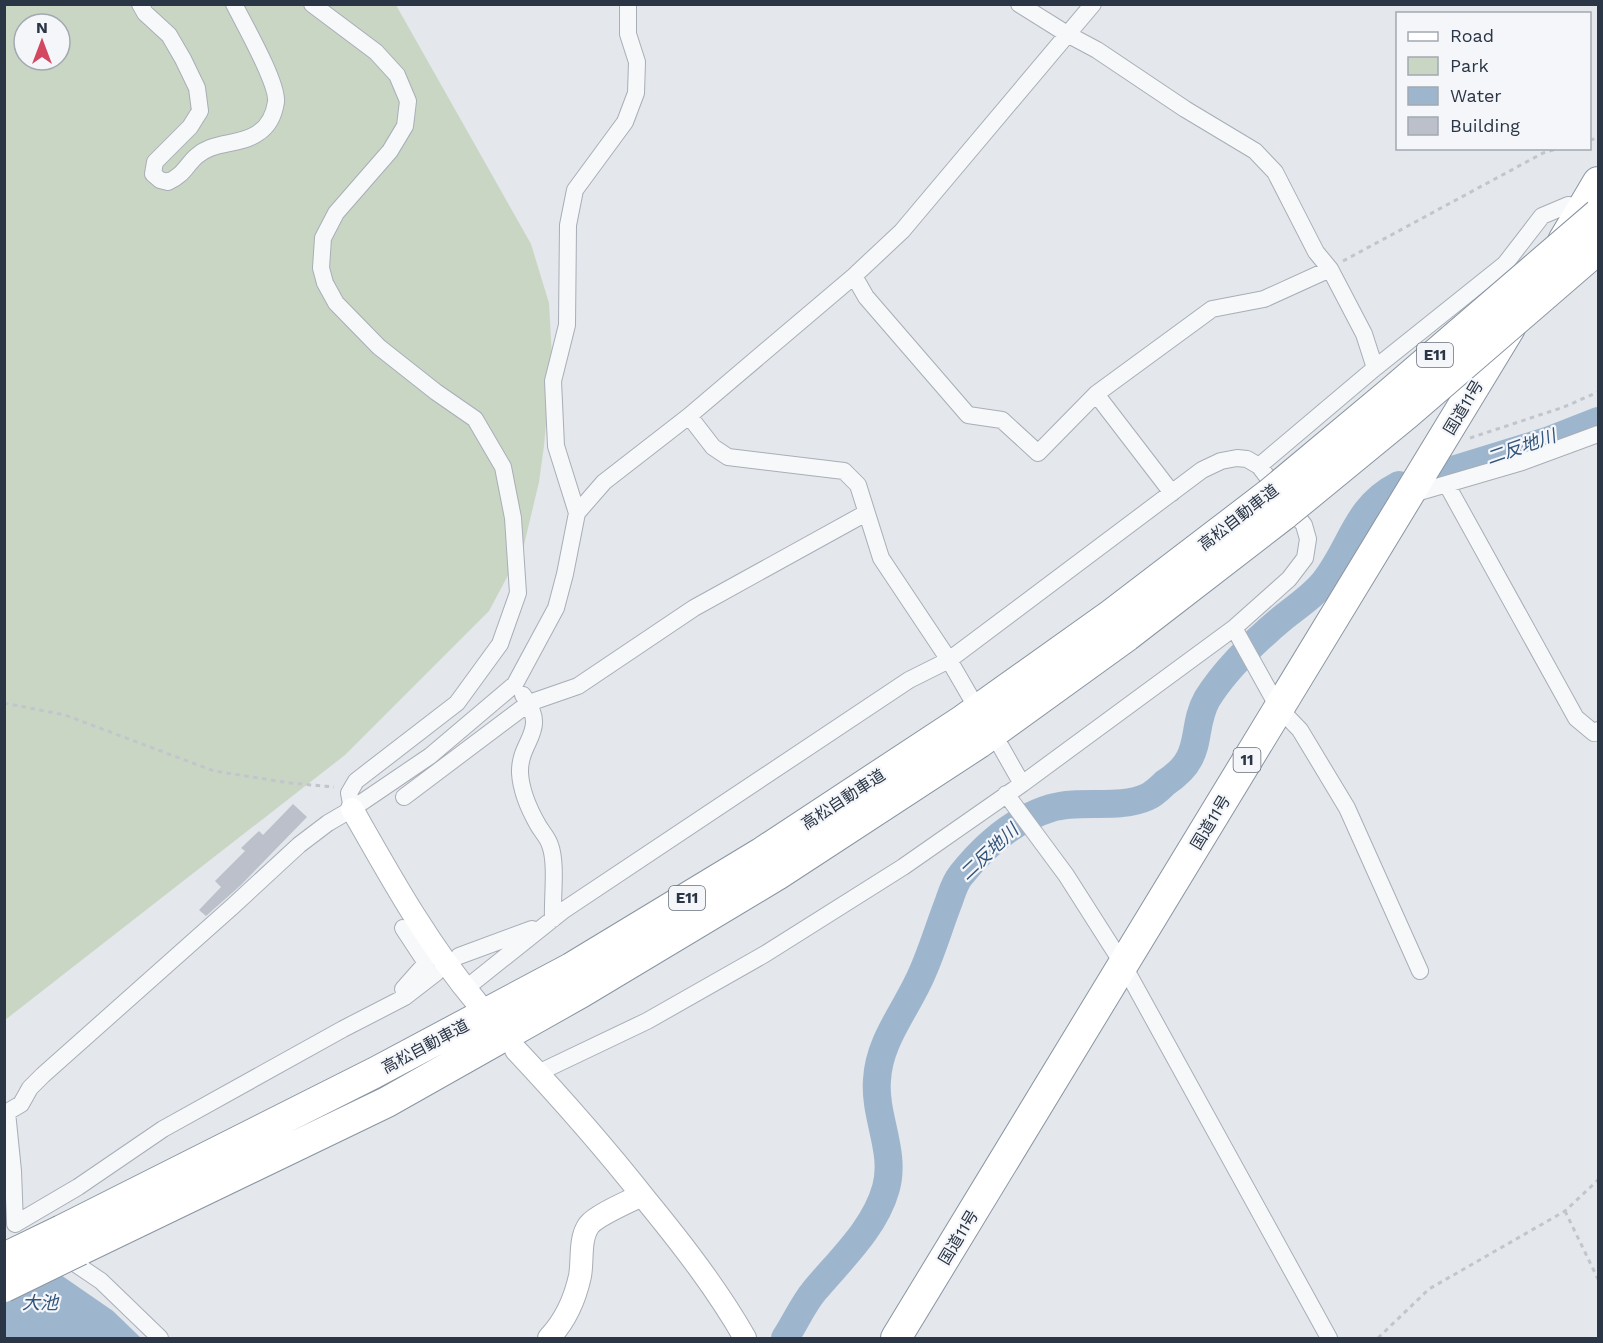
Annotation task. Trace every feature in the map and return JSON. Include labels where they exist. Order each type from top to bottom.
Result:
[{"type":"highway","name":"国道11号","points":[[896,1338],[1124,966],[1278,707],[1594,201]]},
{"type":"highway","name":"高松自動車道","points":[[1277,504],[1390,393],[1594,201]]},
{"type":"highway","name":"高松自動車道","points":[[4,1287],[71,1240],[550,979],[761,853],[963,720],[1112,614],[1407,414],[1599,249]]},
{"type":"highway","name":"高松自動車道","points":[[4,1258],[71,1240]]},
{"type":"street","points":[[140,4],[145,13],[169,36],[197,88],[200,111],[190,127],[155,162],[153,174],[168,183],[180,178],[194,157],[210,148],[258,134],[271,122],[276,100],[270,79],[234,4]]},
{"type":"street","points":[[312,4],[376,52],[397,75],[408,100],[405,126],[390,151],[336,213],[323,238],[321,268],[325,283],[336,303],[379,347],[436,392],[476,419],[503,466],[513,518],[518,593],[500,644],[457,703],[356,781],[352,798],[408,905],[442,959],[472,996],[550,921],[909,680],[949,660],[1202,470],[1221,461],[1237,458],[1247,459],[1259,466],[1304,525],[1308,539],[1305,558],[1289,579],[1234,628],[1022,784],[903,867],[765,954],[647,1021],[538,1073]]},
{"type":"street","points":[[15,1224],[13,1171],[6,1113],[21,1104],[30,1088],[43,1075],[298,845],[328,823],[352,798],[430,756],[515,684],[556,608],[577,513],[556,446],[553,381],[567,325],[568,225],[575,190],[625,122],[636,93],[637,62],[628,34],[628,4]]},
{"type":"street","points":[[1019,4],[1097,50],[1185,109],[1255,151],[1275,172],[1316,252],[1330,269],[1364,334],[1375,368]]},
{"type":"street","points":[[577,513],[604,482],[689,416],[854,276],[902,231],[1093,4]]},
{"type":"street","points":[[1259,466],[1375,368],[1505,264],[1542,216],[1568,205],[1594,201]]},
{"type":"street","points":[[854,276],[866,297],[968,415],[1002,420],[1038,453],[1096,394],[1212,309],[1264,299],[1330,269]]},
{"type":"street","points":[[1096,394],[1172,493]]},
{"type":"street","points":[[689,416],[713,447],[728,457],[844,471],[858,485],[881,558],[949,660],[971,698]]},
{"type":"street","points":[[1409,495],[1522,462],[1599,434]]},
{"type":"street","points":[[1447,485],[1576,718],[1594,733],[1599,730]]},
{"type":"street","points":[[404,797],[529,703],[579,686],[694,608],[866,513]]},
{"type":"street","points":[[1234,628],[1278,707],[1300,730],[1347,808],[1420,972]]},
{"type":"street","points":[[515,684],[533,709],[533,732],[520,773],[529,806],[550,843],[553,854],[550,921]]},
{"type":"street","points":[[1001,747],[1022,784]]},
{"type":"street","points":[[1006,794],[1066,875],[1124,966],[1329,1338]]},
{"type":"street","points":[[459,956],[550,921]]},
{"type":"street","points":[[394,1003],[397,994],[426,963],[403,928]]},
{"type":"street","points":[[15,1224],[78,1187],[163,1130],[343,1029],[405,997],[436,973]]},
{"type":"street","points":[[516,1050],[678,1239],[715,1290],[745,1338]]},
{"type":"street","points":[[549,1338],[562,1325],[571,1301],[580,1276],[584,1239],[590,1225],[642,1195]]},
{"type":"street","points":[[15,1224],[101,1281],[160,1338]]},
{"type":"path","points":[[1330,269],[1543,153],[1553,150]]},
{"type":"path","points":[[1469,439],[1564,407],[1599,392]]},
{"type":"path","points":[[4,702],[65,715],[214,771],[290,783],[352,798]]},
{"type":"path","points":[[1378,1338],[1429,1289],[1564,1211],[1599,1180]]},
{"type":"path","points":[[1564,1211],[1599,1279]]},
{"type":"green space","points":[[5,5],[396,5],[531,244],[549,303],[552,358],[539,482],[524,545],[489,611],[345,755],[5,1020]]},
{"type":"water","name":"大池","points":[[4,1243],[58,1273],[113,1311],[141,1338],[5,1338]]},
{"type":"building","points":[[293,804],[307,817],[241,885],[206,916],[199,910],[221,887],[215,881],[245,851],[241,848],[259,831],[263,835]]},
{"type":"waterway","name":"二反地川","points":[[1443,473],[1547,441],[1598,421]]},
{"type":"waterway","name":"二反地川","points":[[785,1338],[811,1295],[866,1230],[881,1203],[886,1188],[888,1161],[877,1094],[879,1065],[888,1037],[923,971],[959,878],[990,844],[1025,819],[1063,805],[1136,801],[1152,794],[1178,772],[1187,763],[1192,752],[1203,707],[1224,676],[1263,635],[1318,589],[1336,565],[1364,515],[1373,504],[1399,485]]}]
